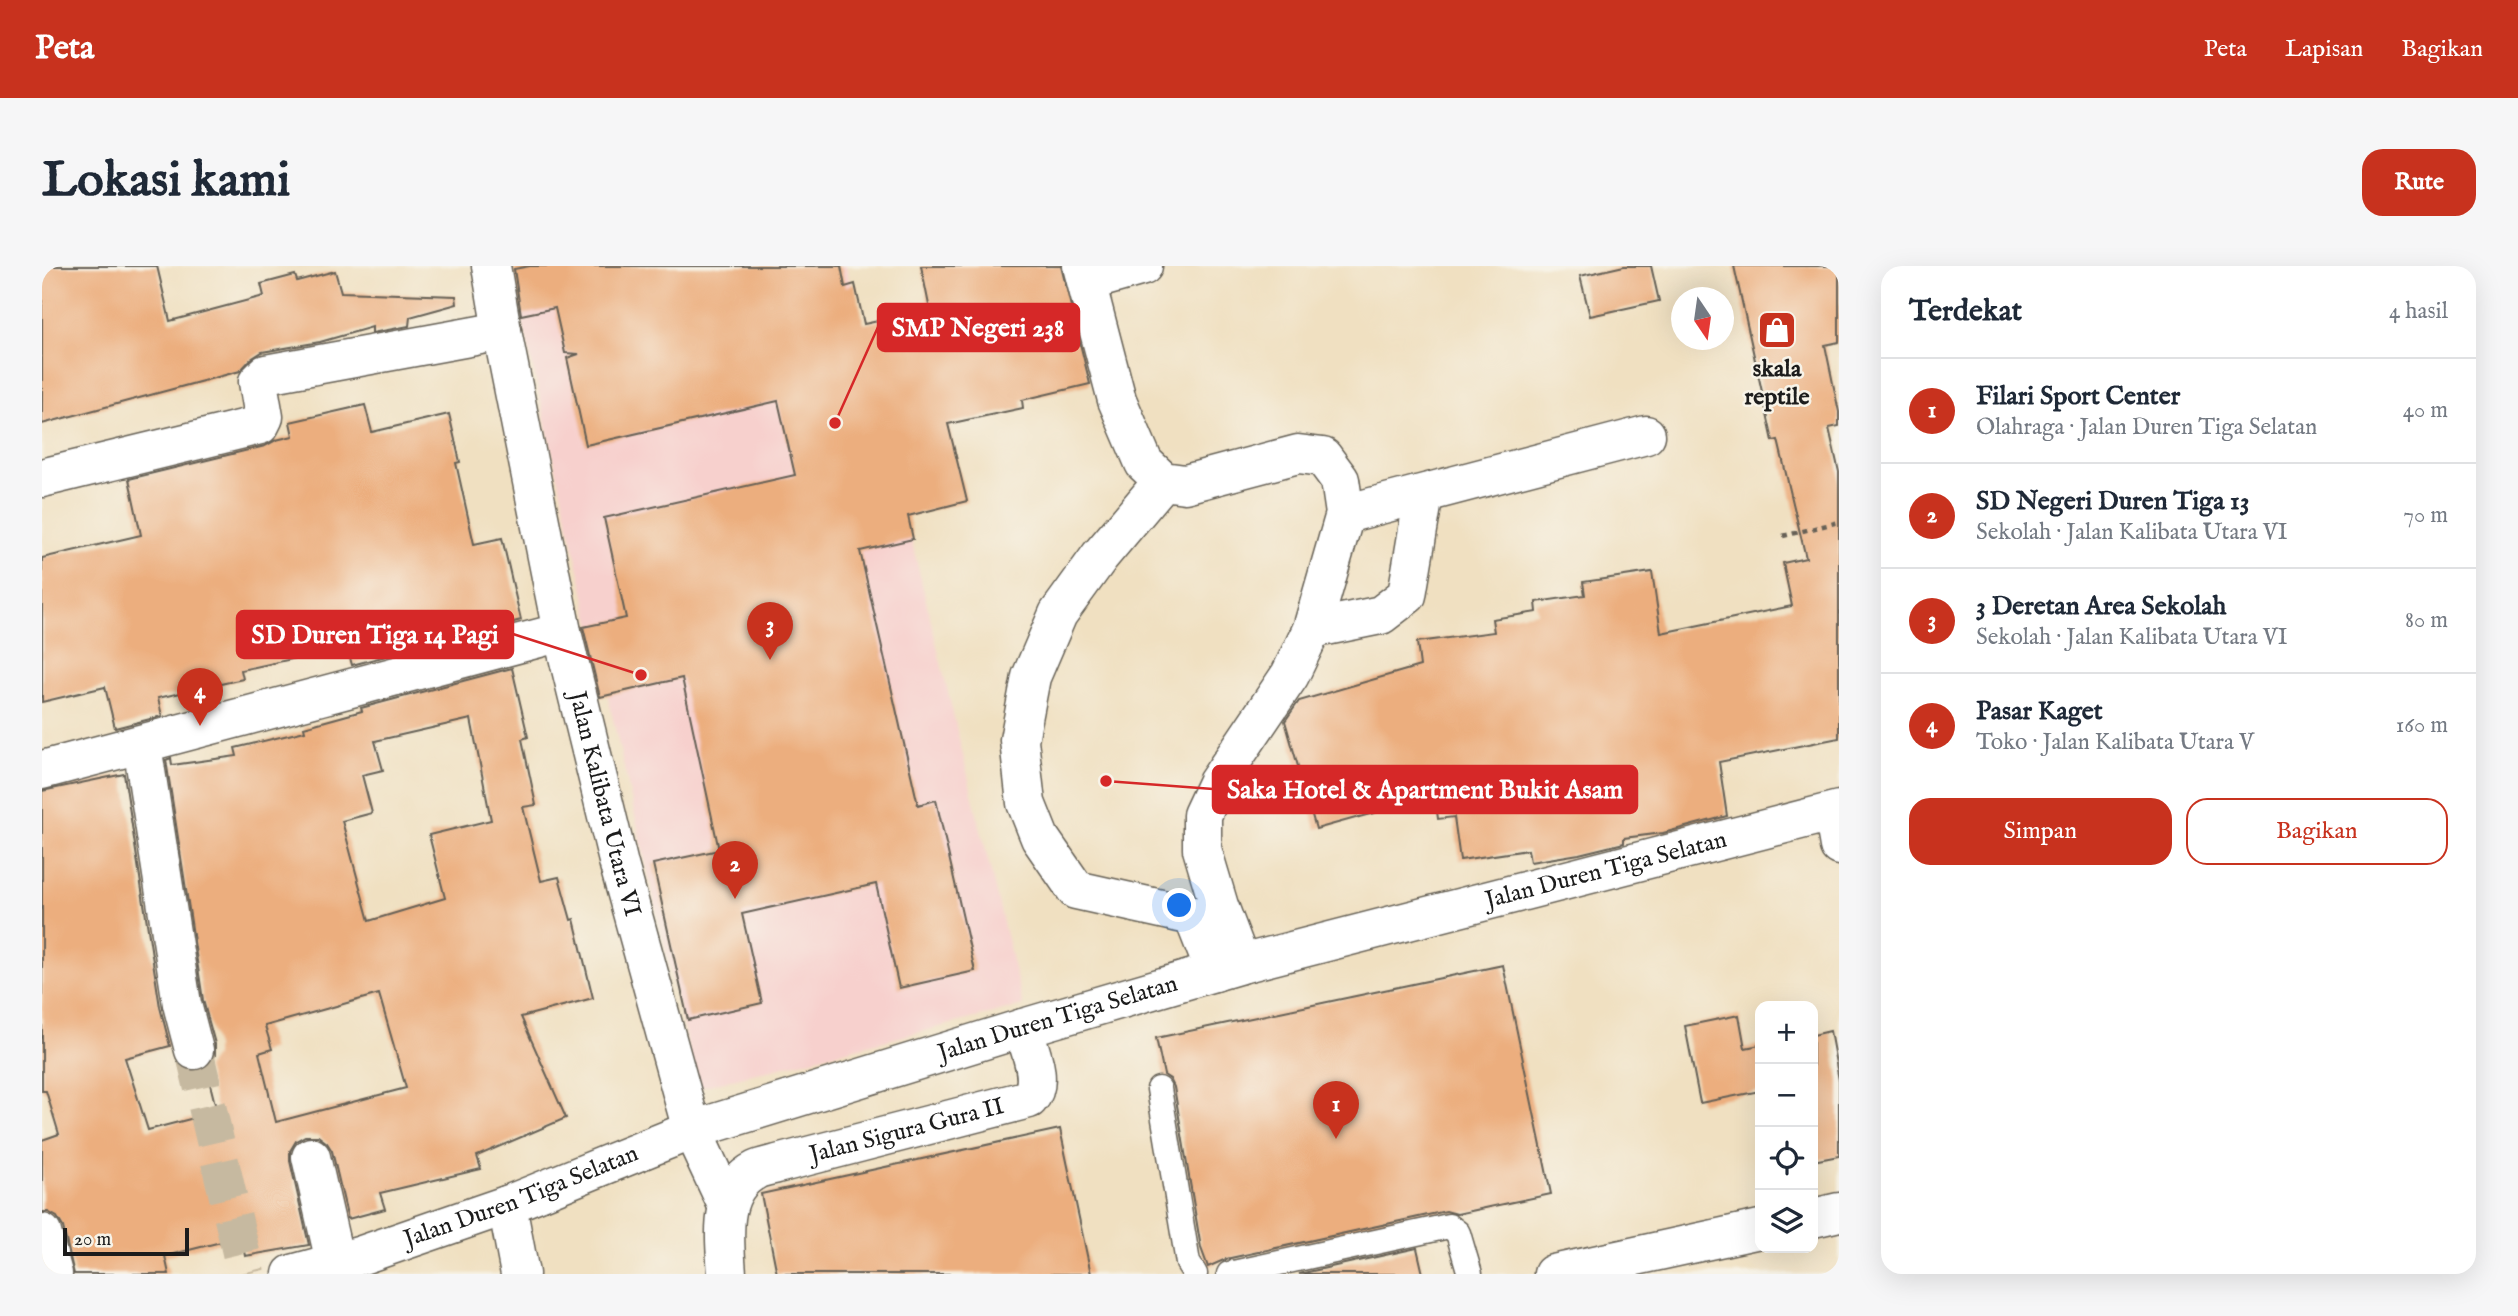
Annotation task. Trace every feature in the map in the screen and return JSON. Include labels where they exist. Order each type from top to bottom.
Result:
[{"type":"street","name":"Jalan Kalibata Utara VI","points":[[491,266],[562,632],[619,865],[692,1130]]},
{"type":"street","points":[[1143,266],[1085,274],[1117,400],[1144,463],[1163,481],[1185,484],[1298,454],[1323,457],[1340,480],[1345,514],[1312,629],[1290,674],[1217,783],[1202,815],[1202,849],[1216,893],[1228,968]]},
{"type":"street","points":[[42,478],[260,425],[264,417],[258,382],[266,373],[502,331]]},
{"type":"street","points":[[1345,514],[1646,435]]},
{"type":"street","points":[[1163,481],[1100,556],[1058,614],[1031,677],[1019,740],[1026,803],[1040,838],[1076,890],[1193,916],[1228,968]]},
{"type":"street","points":[[1312,629],[1381,615],[1407,595],[1424,494]]},
{"type":"street","points":[[42,770],[562,632]]},
{"type":"street","points":[[142,745],[182,1004],[194,1050]]},
{"type":"street","name":"Jalan Duren Tiga Selatan","points":[[292,1274],[362,1255],[507,1205],[692,1130],[1228,968],[1837,823]]},
{"type":"street","points":[[1165,910],[1216,893]]},
{"type":"street","name":"Jalan Sigura Gura II","points":[[727,1205],[740,1182],[755,1171],[1029,1099],[1035,1092],[1037,1082],[1023,1028]]},
{"type":"street","points":[[692,1130],[727,1205],[724,1227],[727,1274]]},
{"type":"street","points":[[311,1157],[335,1262]]},
{"type":"street","points":[[507,1205],[520,1274]]},
{"type":"street","points":[[1818,1217],[1839,1212]]},
{"type":"street","points":[[1553,1274],[1755,1230]]},
{"type":"street","points":[[42,1233],[53,1274]]},
{"type":"lane","points":[[1158,1089],[1188,1263],[1195,1274]]},
{"type":"lane","points":[[1229,1274],[1449,1226],[1455,1228],[1458,1233],[1469,1274]]},
{"type":"path","points":[[1783,536],[1839,522]]},
{"type":"shaded area","points":[[724,266],[846,266],[1023,1006],[697,1088],[521,315]]},
{"type":"building","points":[[42,266],[157,266],[170,321],[264,296],[261,284],[295,275],[297,281],[335,271],[341,292],[456,296],[457,304],[410,317],[409,326],[372,333],[372,327],[320,342],[262,352],[240,371],[42,424]]},
{"type":"building","points":[[530,266],[841,266],[845,287],[855,284],[864,324],[930,310],[921,266],[1061,266],[1090,384],[1022,400],[1023,408],[948,424],[967,501],[908,516],[913,539],[860,551],[918,805],[936,800],[975,971],[899,988],[876,884],[742,914],[762,1003],[688,1020],[653,864],[719,850],[682,678],[600,697],[583,627],[626,618],[604,518],[795,475],[778,401],[586,445],[567,358],[579,354],[565,353],[555,308],[521,315],[514,269]]},
{"type":"building","points":[[1624,266],[1651,266],[1659,301],[1590,316],[1580,276]]},
{"type":"building","points":[[1734,266],[1839,266],[1839,342],[1825,345],[1839,412],[1839,426],[1829,428],[1839,472],[1839,738],[1719,762],[1727,816],[1663,833],[1624,838],[1624,843],[1579,854],[1530,862],[1528,850],[1460,860],[1454,817],[1438,819],[1435,796],[1316,829],[1285,721],[1299,701],[1420,666],[1417,642],[1494,632],[1492,619],[1537,612],[1536,602],[1585,595],[1583,582],[1652,572],[1661,633],[1792,606],[1783,563],[1806,558],[1778,440],[1773,441]]},
{"type":"building","points":[[365,405],[372,432],[449,414],[460,462],[456,463],[474,544],[502,538],[521,620],[352,665],[347,647],[241,670],[243,679],[158,698],[162,716],[115,728],[105,687],[42,702],[42,558],[141,535],[129,479],[265,446],[293,436],[290,422]]},
{"type":"building","points":[[512,668],[528,737],[522,739],[536,805],[523,807],[541,881],[559,877],[571,920],[574,919],[593,998],[521,1017],[566,1118],[477,1156],[481,1169],[380,1193],[385,1209],[348,1219],[332,1151],[318,1136],[305,1136],[296,1141],[290,1151],[290,1161],[309,1245],[245,1256],[241,1237],[165,1256],[169,1274],[74,1274],[63,1227],[57,1217],[42,1212],[42,1140],[59,1134],[46,1091],[42,1091],[42,791],[124,774],[160,1007],[170,1046],[125,1058],[148,1130],[217,1112],[206,1068],[215,1056],[215,1044],[203,1000],[166,760],[171,758],[172,765],[237,756],[235,748],[305,731],[304,727],[362,711],[361,708]],"holes":[[[471,719],[491,820],[429,835],[445,898],[369,921],[342,821],[372,813],[362,775],[383,770],[375,741]],[[379,994],[406,1088],[276,1122],[259,1053],[272,1049],[265,1026]]]},
{"type":"building","points":[[1503,965],[1551,1194],[1457,1214],[1446,1211],[1226,1259],[1208,1267],[1201,1248],[1174,1087],[1164,1075],[1156,1038]]},
{"type":"building","points":[[1739,1015],[1745,1048],[1755,1046],[1755,1092],[1700,1103],[1685,1026]]},
{"type":"building","points":[[1830,1031],[1839,1080],[1839,1156],[1818,1160],[1818,1064],[1818,1034]]},
{"type":"building","points":[[1060,1129],[1091,1274],[777,1274],[761,1194]]},
{"type":"building","points":[[1417,1248],[1423,1274],[1299,1274]]},
{"type":"tunnel","points":[[194,1050],[246,1274]]},
{"type":"place","name":"skala reptile","points":[[1777,330]]},
{"type":"place","name":"SMP Negeri 238","points":[[835,423]]},
{"type":"place","name":"3 Deretan Area Sekolah","points":[[770,660]]},
{"type":"place","name":"SD Duren Tiga 14 Pagi","points":[[641,675]]},
{"type":"place","name":"Pasar Kaget","points":[[200,726]]},
{"type":"place","name":"Saka Hotel & Apartment Bukit Asam","points":[[1106,781]]},
{"type":"place","name":"SD Negeri Duren Tiga 13","points":[[735,899]]},
{"type":"place","name":"Filari Sport Center","points":[[1336,1139]]}]
